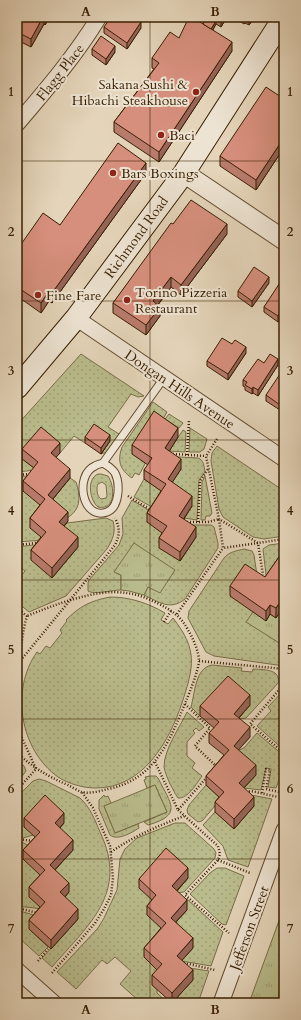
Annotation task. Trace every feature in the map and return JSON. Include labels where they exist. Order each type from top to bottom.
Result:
[{"type":"main road","name":"Richmond Road","points":[[17,388],[76,318],[184,173],[271,38],[282,17]]},
{"type":"street","name":"Flagg Place","points":[[17,124],[87,37],[99,17]]},
{"type":"street","points":[[184,173],[284,240]]},
{"type":"street","name":"Dongan Hills Avenue","points":[[76,318],[284,459]]},
{"type":"street","name":"Jefferson Street","points":[[221,1003],[284,830]]},
{"type":"street","points":[[17,970],[54,1003]]},
{"type":"lane","points":[[104,463],[115,474],[118,496],[112,509],[107,512],[97,513],[91,510],[84,499],[84,477],[94,466],[104,463],[164,378]]},
{"type":"path","points":[[186,455],[189,420]]},
{"type":"path","points":[[177,614],[223,548],[219,519],[206,456],[217,439]]},
{"type":"path","points":[[172,454],[206,456]]},
{"type":"path","points":[[198,522],[200,482],[209,469]]},
{"type":"path","points":[[17,475],[29,474]]},
{"type":"path","points":[[133,499],[151,510]]},
{"type":"path","points":[[17,665],[115,545],[118,539],[119,531],[112,509]]},
{"type":"path","points":[[187,522],[208,522],[219,519],[258,543],[263,575]]},
{"type":"path","points":[[223,548],[284,539]]},
{"type":"path","points":[[17,545],[36,543]]},
{"type":"path","points":[[17,753],[36,769],[82,792],[115,788],[132,782],[146,772],[155,762],[176,727],[192,686],[199,661],[194,640],[186,625],[177,614],[143,596],[125,592],[110,592],[70,600],[27,616]]},
{"type":"path","points":[[17,608],[27,616]]},
{"type":"path","points":[[164,622],[171,611]]},
{"type":"path","points":[[17,691],[21,645],[27,616]]},
{"type":"path","points":[[199,661],[284,669]]},
{"type":"path","points":[[284,684],[250,724],[284,753]]},
{"type":"path","points":[[178,810],[216,766],[195,746],[210,728],[185,704]]},
{"type":"path","points":[[17,717],[18,728],[36,769]]},
{"type":"path","points":[[155,762],[178,810],[218,846],[220,854],[218,860],[185,895]]},
{"type":"path","points":[[17,790],[36,769]]},
{"type":"path","points":[[262,793],[266,769],[270,770],[266,789],[279,792]]},
{"type":"path","points":[[246,792],[251,791],[278,797]]},
{"type":"path","points":[[52,973],[95,922],[111,895],[113,878],[110,846],[93,808],[82,792]]},
{"type":"path","points":[[111,852],[128,840],[154,827],[184,816]]},
{"type":"path","points":[[17,839],[33,841]]},
{"type":"path","points":[[218,860],[250,873]]},
{"type":"path","points":[[181,895],[185,895],[229,933]]},
{"type":"path","points":[[17,908],[38,913]]},
{"type":"path","points":[[38,961],[48,949]]},
{"type":"path","points":[[183,963],[215,970]]},
{"type":"green space","points":[[81,354],[144,396],[138,397],[131,394],[108,427],[119,434],[107,452],[101,454],[110,441],[94,430],[85,443],[74,436],[60,453],[23,459],[36,470],[17,472],[17,425]]},
{"type":"green space","points":[[153,402],[167,412],[143,468],[139,475],[135,473],[132,478],[125,472],[121,465],[120,457],[122,447]]},
{"type":"green space","points":[[169,414],[183,423],[179,428],[165,419]]},
{"type":"green space","points":[[190,428],[207,439],[204,449],[200,452],[189,452]]},
{"type":"green space","points":[[183,430],[186,432],[185,452],[169,451]]},
{"type":"green space","points":[[217,446],[284,491],[284,536],[264,539],[253,537],[223,517],[219,509],[211,461],[212,453]]},
{"type":"green space","points":[[165,458],[198,458],[204,465],[205,472],[199,480],[197,520],[184,518],[192,506],[168,489]]},
{"type":"green space","points":[[98,474],[108,476],[112,486],[113,491],[111,502],[104,507],[98,507],[91,495],[90,490],[94,477]],"holes":[[[102,482],[106,485],[107,496],[106,498],[101,499],[97,492],[98,484]]]},
{"type":"green space","points":[[27,476],[45,509],[44,540],[17,542],[17,477]]},
{"type":"green space","points":[[205,476],[212,513],[210,516],[206,516],[205,520],[201,520],[202,482]]},
{"type":"green space","points":[[70,478],[76,482],[79,499],[77,508],[65,519],[48,505]]},
{"type":"green space","points":[[144,479],[166,494],[157,507],[150,506],[134,497]]},
{"type":"green space","points":[[132,500],[147,509],[150,517],[167,536],[180,561],[196,537],[191,525],[211,525],[214,527],[218,548],[185,599],[180,603],[169,605],[164,604],[144,595],[148,587],[115,572],[121,575],[121,590],[99,592],[88,591],[89,580],[119,545],[123,534],[122,518]]},
{"type":"green space","points":[[106,518],[113,521],[114,525],[114,532],[111,542],[107,549],[66,596],[29,612],[17,602],[17,581],[25,571],[17,565],[17,547],[33,545],[42,547],[67,523]]},
{"type":"green space","points":[[134,543],[175,570],[160,593],[148,587],[144,595],[121,590],[121,575],[114,572]]},
{"type":"green space","points":[[284,543],[284,566],[269,581],[266,575],[263,549],[269,545]]},
{"type":"green space","points":[[244,549],[252,551],[254,555],[258,582],[253,612],[247,622],[284,646],[284,666],[214,656],[206,652],[188,618],[189,611],[224,558],[231,553]]},
{"type":"green space","points":[[110,597],[132,599],[152,606],[165,613],[161,620],[168,624],[173,618],[187,640],[190,649],[191,668],[182,703],[170,733],[152,760],[127,780],[113,786],[96,788],[71,784],[58,777],[45,765],[35,751],[28,736],[23,719],[22,701],[24,684],[29,667],[37,652],[40,654],[46,646],[50,648],[62,633],[60,630],[67,621],[66,620],[76,611],[97,600]]},
{"type":"green space","points":[[284,606],[284,646],[246,622],[253,612],[270,614],[276,618]]},
{"type":"green space","points":[[17,616],[22,621],[17,649]]},
{"type":"green space","points":[[212,665],[242,668],[241,671],[252,672],[253,669],[273,672],[278,677],[279,682],[246,718],[238,719],[250,705],[228,686],[200,716],[191,707],[195,688],[202,671],[206,667]]},
{"type":"green space","points":[[284,690],[284,750],[257,726],[271,711],[268,707]]},
{"type":"green space","points":[[187,712],[204,727],[199,731],[196,728],[193,731],[195,733],[187,742],[187,756],[195,763],[192,768],[202,776],[189,793],[182,798],[178,798],[170,784],[164,767],[169,746]]},
{"type":"green space","points":[[257,733],[284,756],[284,767],[276,788],[268,787],[271,769],[266,768],[261,790],[244,788],[237,751],[244,748]]},
{"type":"green space","points":[[17,760],[24,766],[26,771],[17,783]]},
{"type":"green space","points":[[156,776],[158,778],[167,795],[171,808],[170,813],[166,817],[148,825],[144,822],[167,812],[155,785],[147,788],[144,780],[146,779],[145,777]]},
{"type":"green space","points":[[39,779],[80,798],[87,805],[100,832],[108,854],[110,873],[107,890],[101,906],[79,936],[52,967],[42,958],[78,919],[50,875],[73,849],[33,835],[23,838],[17,837],[17,797],[33,781]]},
{"type":"green space","points":[[155,785],[167,812],[115,833],[104,806]]},
{"type":"green space","points":[[206,785],[221,799],[202,821],[198,822],[188,814],[187,810],[189,805]]},
{"type":"green space","points":[[104,795],[105,797],[108,796],[111,803],[104,806],[115,833],[138,824],[139,828],[121,837],[113,837],[110,835],[99,809],[99,800]]},
{"type":"green space","points":[[251,795],[272,799],[248,867],[228,860],[223,846],[203,825],[215,812],[234,829]]},
{"type":"green space","points":[[175,823],[185,823],[214,849],[216,853],[215,858],[184,892],[175,893],[188,878],[156,905],[166,933],[162,974],[157,993],[168,1003],[135,1003],[138,1000],[120,984],[131,971],[115,957],[107,964],[102,960],[76,989],[57,972],[98,928],[104,918],[117,890],[120,859],[125,849],[137,838]]},
{"type":"green space","points":[[17,841],[24,843],[33,849],[45,879],[43,909],[17,906]]},
{"type":"green space","points":[[217,868],[225,868],[244,876],[226,925],[222,924],[190,894],[210,873]]},
{"type":"green space","points":[[175,899],[187,899],[223,932],[211,966],[181,961],[171,927]]},
{"type":"green space","points":[[284,907],[284,1003],[249,1003]]},
{"type":"green space","points":[[17,910],[40,917],[29,929],[48,947],[39,956],[17,936]]},
{"type":"green space","points":[[177,966],[209,971],[198,1003],[173,1002]]},
{"type":"building","points":[[17,17],[43,17],[31,39],[17,32]]},
{"type":"building","points":[[111,17],[133,17],[141,22],[127,43],[104,27]]},
{"type":"building","points":[[189,17],[192,17],[232,42],[159,152],[114,122],[159,63],[152,58],[170,32],[179,38]]},
{"type":"building","points":[[205,17],[210,17],[216,21],[211,29],[203,24],[206,19]]},
{"type":"building","points":[[215,17],[224,17],[221,21]]},
{"type":"building","points":[[101,36],[115,46],[106,59],[92,49]]},
{"type":"building","points":[[266,87],[284,99],[284,140],[283,139],[256,180],[220,156]]},
{"type":"building","points":[[118,143],[146,163],[52,293],[49,291],[41,303],[17,287],[17,250],[43,213],[60,225]]},
{"type":"building","points":[[191,200],[227,224],[181,285],[171,277],[153,301],[160,307],[146,325],[113,303],[171,223],[173,224]]},
{"type":"building","points":[[254,267],[269,277],[252,301],[238,291]]},
{"type":"building","points":[[283,278],[284,307],[278,316],[264,307]]},
{"type":"building","points":[[222,338],[232,344],[235,340],[246,347],[228,374],[207,361]]},
{"type":"building","points":[[270,354],[278,359],[258,390],[253,387],[252,389],[245,385],[247,382],[243,380],[258,359],[264,363]]},
{"type":"building","points":[[280,374],[284,376],[284,399],[280,405],[266,395]]},
{"type":"building","points":[[154,411],[178,428],[165,448],[181,459],[168,479],[192,496],[179,516],[196,527],[180,552],[159,538],[167,526],[147,513],[166,484],[144,470],[152,458],[132,445]]},
{"type":"building","points":[[94,424],[110,435],[101,448],[85,437]]},
{"type":"building","points":[[41,427],[60,443],[51,453],[70,469],[48,495],[68,512],[59,522],[78,537],[52,568],[31,550],[46,532],[30,518],[45,499],[23,481],[38,462],[22,449]]},
{"type":"building","points":[[281,554],[284,556],[284,596],[276,608],[270,605],[266,611],[230,586],[245,564],[265,577]]},
{"type":"building","points":[[228,676],[250,695],[234,714],[250,727],[234,746],[256,765],[239,783],[254,797],[234,819],[215,802],[224,792],[206,776],[229,750],[209,733],[219,722],[200,706]]},
{"type":"building","points":[[45,795],[64,813],[55,823],[73,840],[50,865],[69,883],[60,892],[78,909],[51,940],[29,920],[45,902],[29,887],[45,870],[23,850],[40,832],[24,818]]},
{"type":"building","points":[[166,848],[188,868],[172,886],[187,900],[171,918],[193,938],[177,956],[193,970],[172,993],[152,975],[162,964],[144,948],[166,923],[147,906],[156,895],[139,879]]},
{"type":"place","name":"Sakana Sushi & Hibachi Steakhouse","points":[[196,92]]},
{"type":"place","name":"Baci","points":[[161,135]]},
{"type":"place","name":"Bars Boxings","points":[[113,173]]},
{"type":"place","name":"Fine Fare","points":[[38,295]]},
{"type":"place","name":"Torino Pizzeria Restaurant","points":[[127,300]]}]
